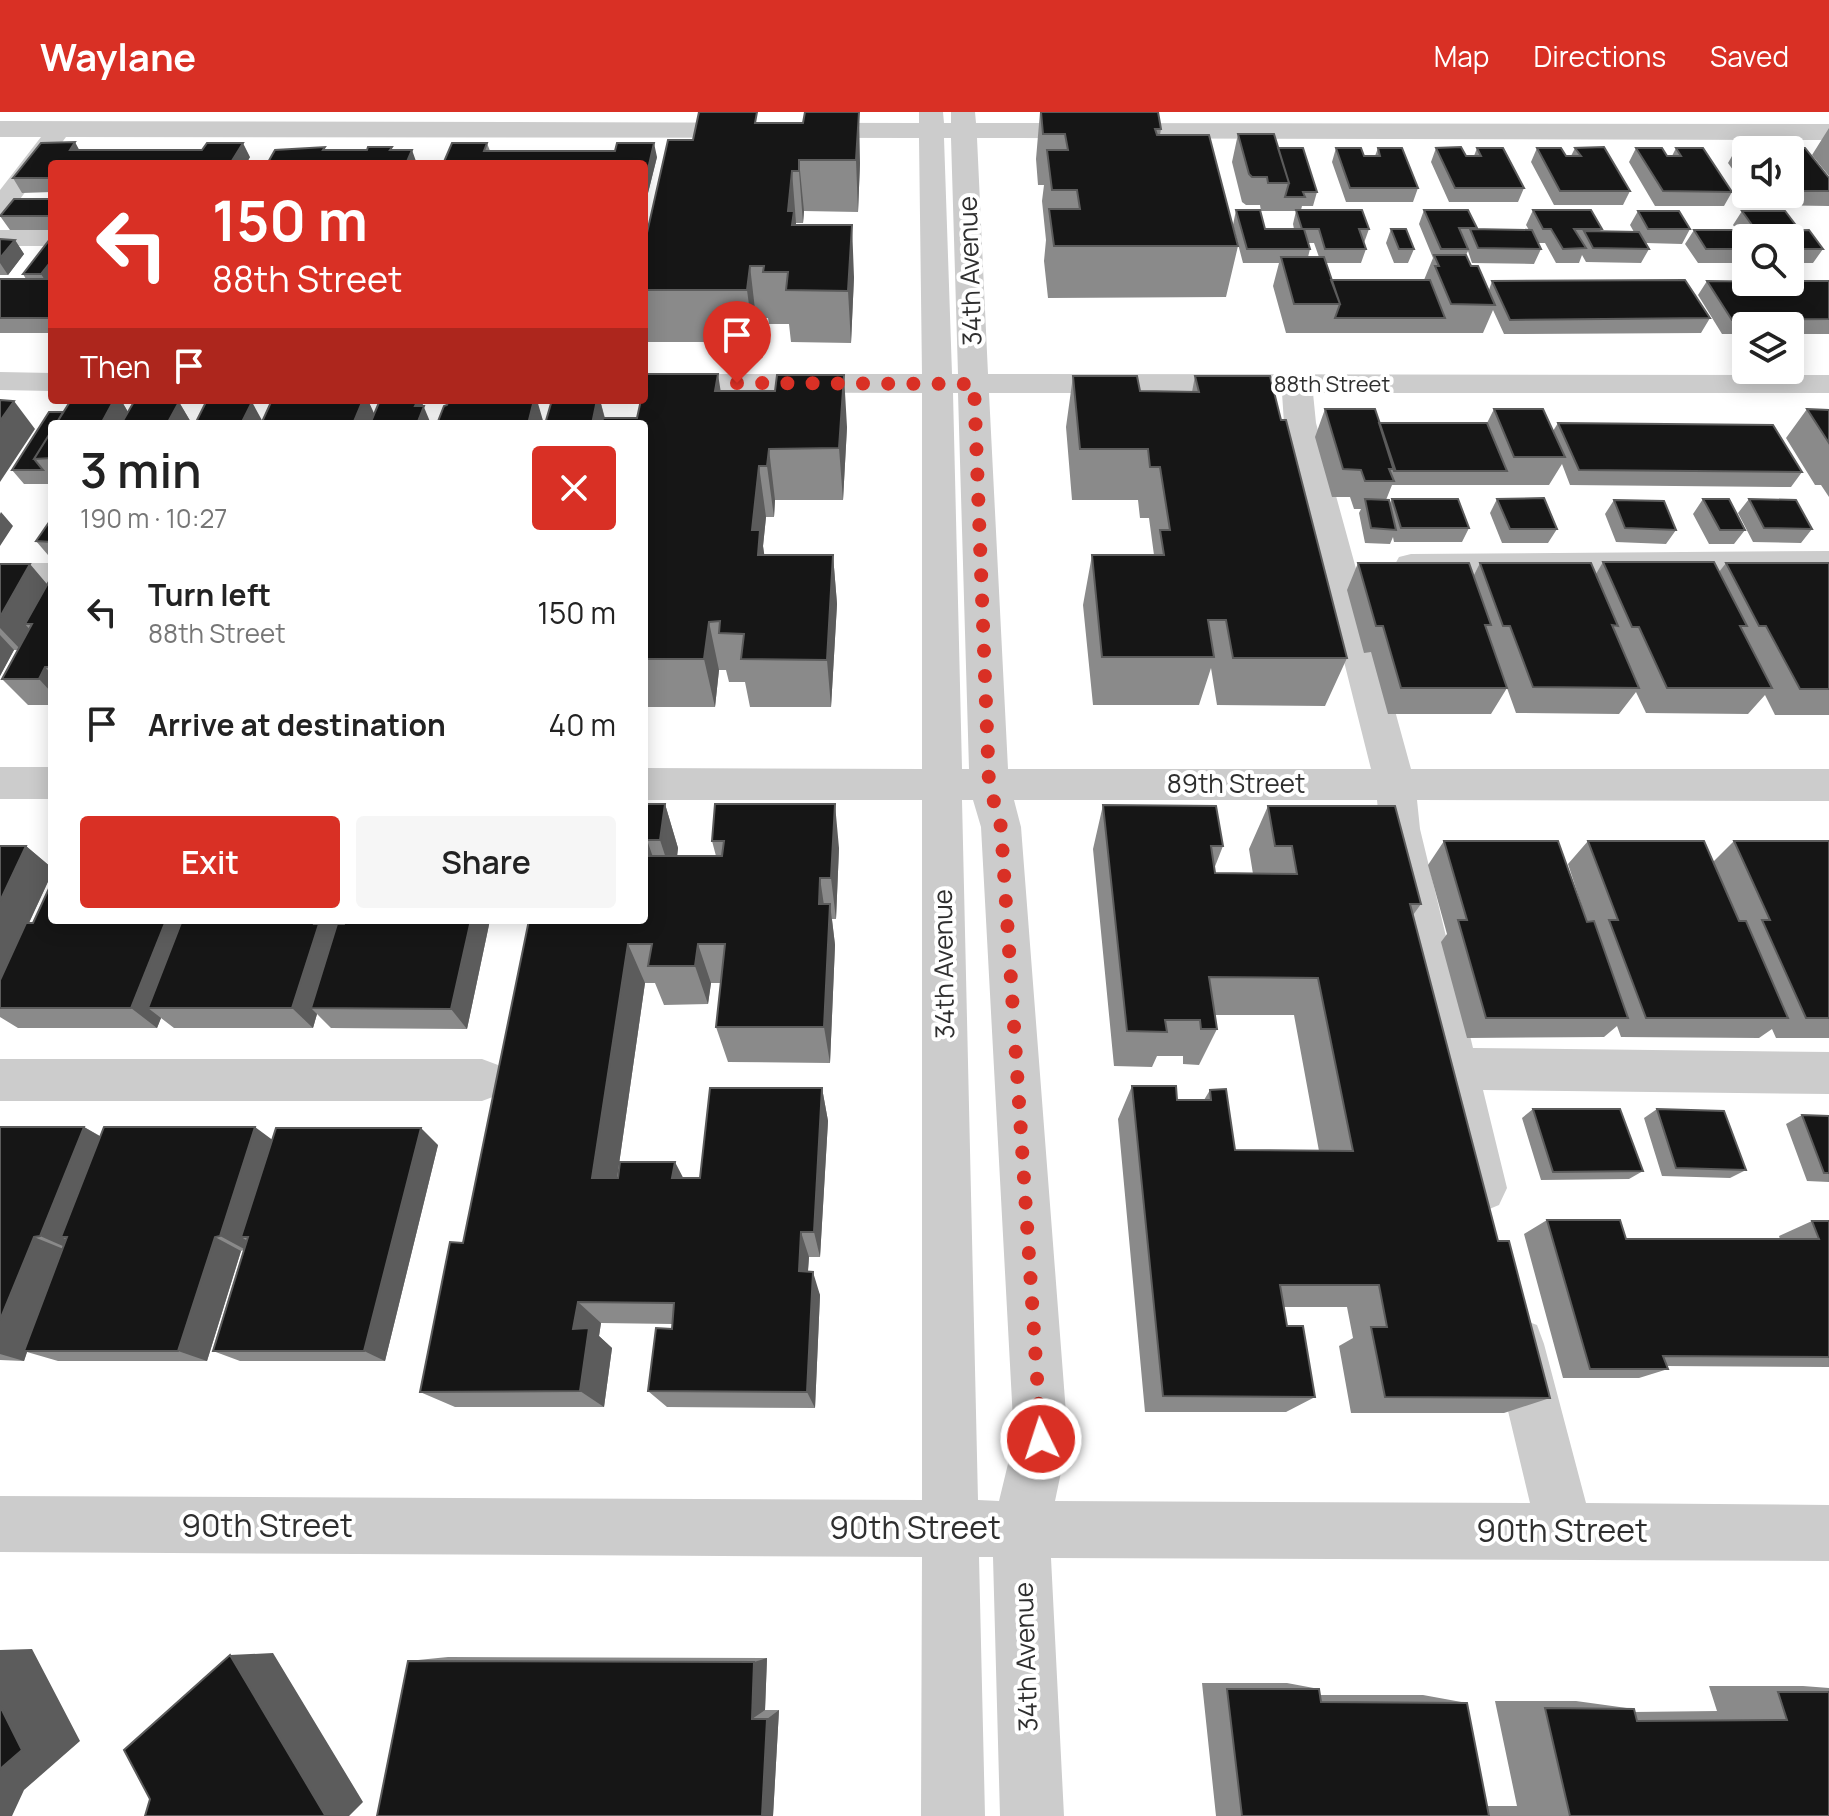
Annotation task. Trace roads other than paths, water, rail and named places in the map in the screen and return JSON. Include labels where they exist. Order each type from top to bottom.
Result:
[{"type":"street","name":"34th Avenue","points":[[931,122],[937,384],[953,1816]]},
{"type":"street","points":[[0,129],[678,130],[964,122],[1829,132]]},
{"type":"street","name":"34th Avenue","points":[[964,122],[989,784],[1001,827],[1041,1439],[1021,1529],[1032,1816]]},
{"type":"street","points":[[0,208],[60,129]]},
{"type":"street","points":[[671,163],[678,130]]},
{"type":"street","points":[[0,238],[48,238]]},
{"type":"street","points":[[0,381],[48,382]]},
{"type":"street","name":"88th Street","points":[[648,383],[1829,384]]},
{"type":"street","points":[[1297,384],[1300,423],[1364,567],[1400,829],[1490,1223]]},
{"type":"street","points":[[1364,567],[1829,563]]},
{"type":"street","points":[[0,575],[48,575]]},
{"type":"street","points":[[0,783],[48,783]]},
{"type":"street","name":"89th Street","points":[[648,784],[1829,785]]},
{"type":"street","points":[[1455,1069],[1829,1073]]},
{"type":"street","points":[[0,1080],[482,1080]]},
{"type":"street","points":[[1508,1299],[1540,1438],[1566,1532]]},
{"type":"street","name":"90th Street","points":[[0,1524],[1829,1533]]}]
